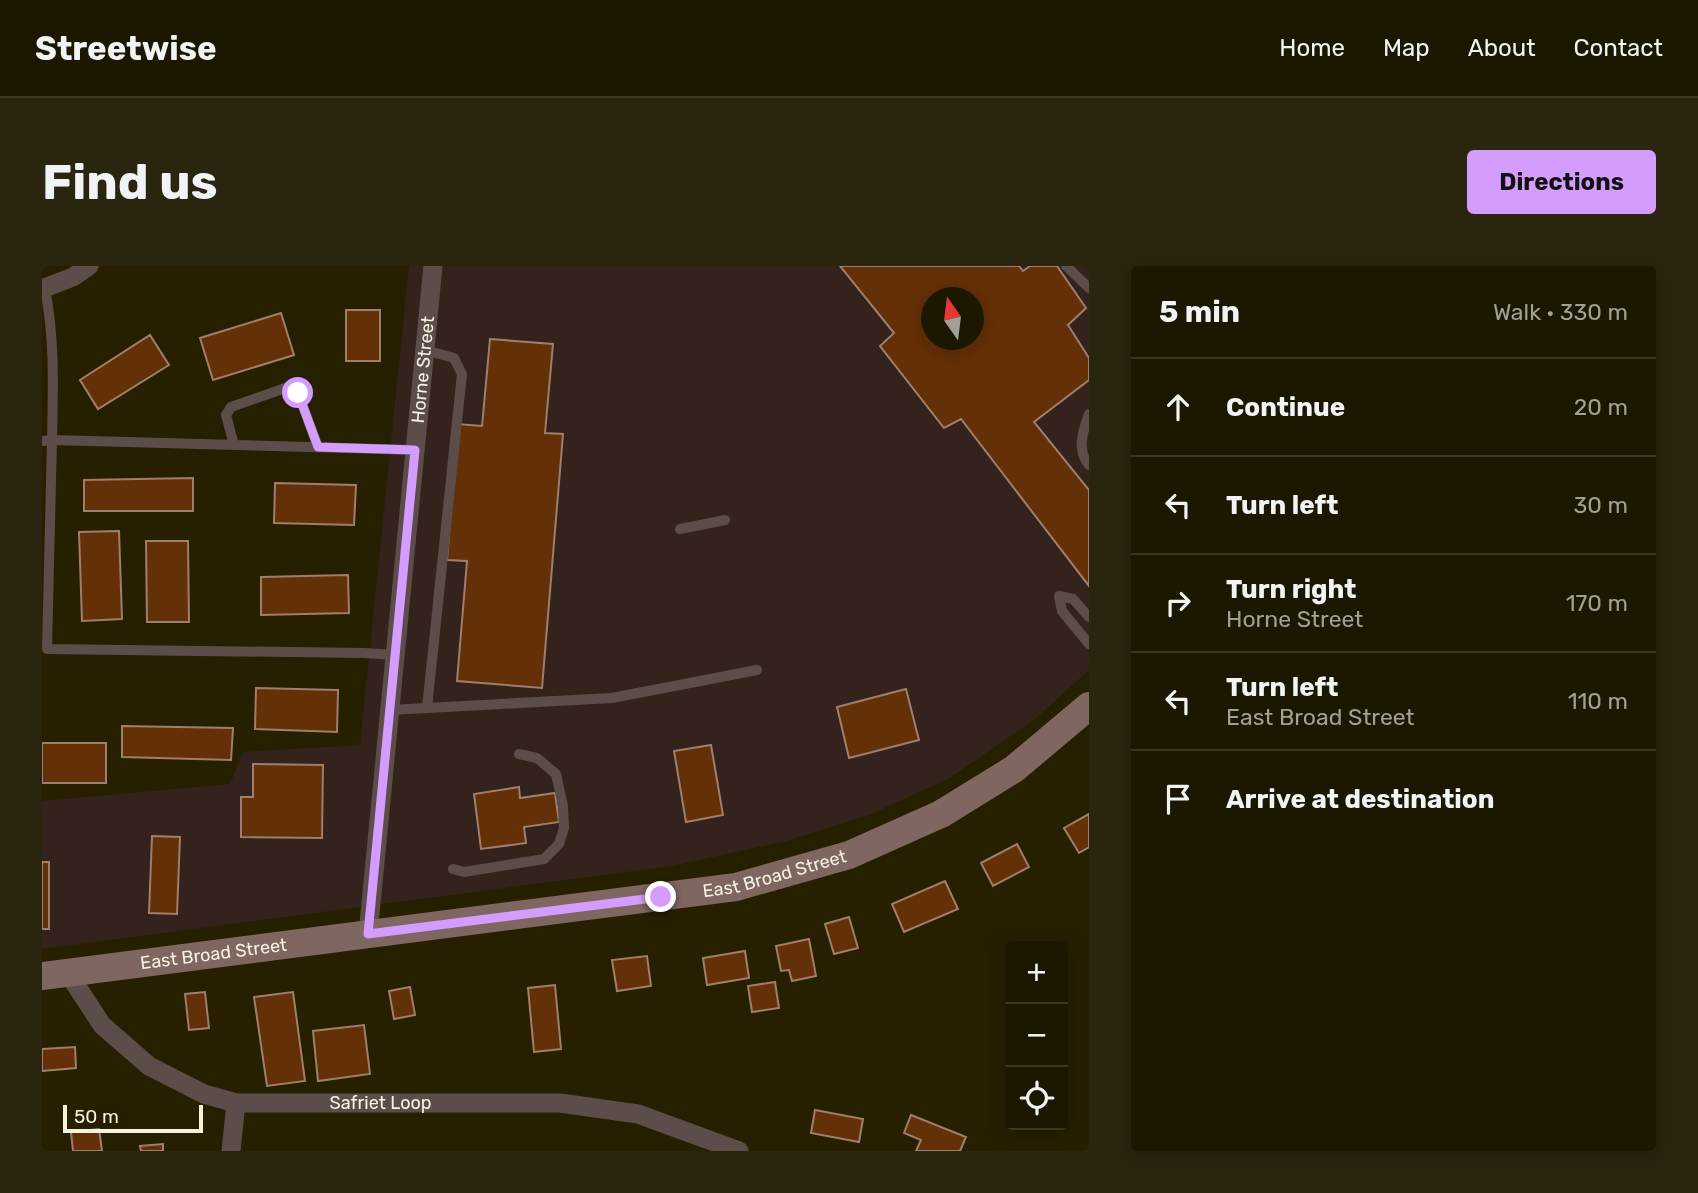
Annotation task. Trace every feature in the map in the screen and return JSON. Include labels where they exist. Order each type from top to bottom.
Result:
[{"type":"main road","name":"East Broad Street","points":[[55,974],[736,887],[849,855],[941,814],[1014,769],[1089,706]]},
{"type":"street","points":[[43,289],[72,277],[89,266]]},
{"type":"street","name":"Horne Street","points":[[368,934],[433,266]]},
{"type":"street","name":"Safriet Loop","points":[[55,974],[102,1025],[149,1066],[204,1094],[236,1103],[560,1103],[638,1114],[739,1151]]},
{"type":"street","points":[[231,1151],[236,1103]]},
{"type":"lane","points":[[1066,266],[1089,288]]},
{"type":"lane","points":[[43,289],[51,320],[53,372],[47,440],[47,649],[395,655]]},
{"type":"lane","points":[[425,350],[454,358],[462,374],[427,708]]},
{"type":"lane","points":[[234,445],[226,415],[231,407],[288,387],[298,393],[318,447]]},
{"type":"lane","points":[[1089,414],[1080,442],[1084,459],[1089,465]]},
{"type":"lane","points":[[47,440],[415,450]]},
{"type":"lane","points":[[680,529],[725,520]]},
{"type":"lane","points":[[1089,617],[1073,599],[1059,596],[1062,611],[1089,644]]},
{"type":"lane","points":[[390,710],[612,698],[757,670]]},
{"type":"lane","points":[[453,869],[464,872],[544,859],[559,844],[564,828],[563,806],[556,774],[537,758],[519,754]]},
{"type":"shaded area","points":[[409,266],[1089,266],[1089,670],[1034,720],[948,779],[869,815],[783,842],[672,866],[42,949],[42,801],[230,784],[243,752],[360,745]]},
{"type":"building","points":[[840,266],[1019,266],[1023,271],[1030,266],[1057,266],[1086,308],[1068,325],[1089,358],[1089,380],[1034,422],[1089,490],[1089,586],[961,419],[944,428],[880,346],[894,333]]},
{"type":"building","points":[[346,310],[380,310],[380,361],[346,361]]},
{"type":"building","points":[[281,313],[294,355],[213,380],[200,338]]},
{"type":"building","points":[[150,335],[169,365],[98,409],[80,380]]},
{"type":"building","points":[[490,339],[553,344],[545,433],[563,434],[542,688],[457,681],[467,561],[447,560],[458,424],[482,426]]},
{"type":"building","points":[[193,478],[193,511],[84,511],[84,480]]},
{"type":"building","points":[[275,483],[356,485],[354,525],[274,523]]},
{"type":"building","points":[[119,531],[122,619],[82,621],[79,532]]},
{"type":"building","points":[[146,541],[188,541],[189,622],[147,622]]},
{"type":"building","points":[[348,575],[349,613],[261,615],[261,577]]},
{"type":"building","points":[[256,688],[338,690],[337,732],[255,729]]},
{"type":"building","points":[[906,689],[919,740],[849,758],[837,707]]},
{"type":"building","points":[[122,726],[233,728],[231,760],[122,757]]},
{"type":"building","points":[[42,743],[106,743],[106,783],[42,783]]},
{"type":"building","points":[[711,745],[723,815],[686,822],[674,751]]},
{"type":"building","points":[[253,764],[323,765],[322,838],[241,837],[241,797],[253,797]]},
{"type":"building","points":[[519,787],[520,798],[555,793],[559,822],[524,827],[526,843],[481,849],[474,794]]},
{"type":"building","points":[[1089,814],[1089,847],[1079,853],[1064,828]]},
{"type":"building","points":[[152,836],[180,837],[177,914],[149,913]]},
{"type":"building","points":[[1017,844],[1029,867],[993,886],[981,863]]},
{"type":"building","points":[[42,862],[49,862],[49,929],[42,929]]},
{"type":"building","points":[[945,881],[958,909],[904,932],[892,904]]},
{"type":"building","points":[[849,917],[858,948],[834,954],[825,924]]},
{"type":"building","points":[[809,939],[816,976],[792,981],[789,970],[781,971],[776,946]]},
{"type":"building","points":[[745,951],[749,978],[707,985],[703,958]]},
{"type":"building","points":[[647,956],[651,986],[617,991],[612,960]]},
{"type":"building","points":[[775,982],[779,1008],[752,1012],[748,986]]},
{"type":"building","points":[[555,985],[561,1049],[534,1052],[528,988]]},
{"type":"building","points":[[410,987],[415,1015],[394,1019],[389,991]]},
{"type":"building","points":[[205,992],[209,1028],[189,1030],[185,994]]},
{"type":"building","points":[[293,992],[305,1081],[267,1086],[254,997]]},
{"type":"building","points":[[364,1025],[370,1074],[318,1081],[313,1031]]},
{"type":"building","points":[[75,1047],[76,1068],[42,1071],[42,1049]]},
{"type":"building","points":[[815,1110],[863,1119],[859,1142],[811,1133]]},
{"type":"building","points":[[911,1115],[966,1137],[960,1151],[916,1151],[921,1140],[904,1133]]},
{"type":"building","points":[[99,1129],[102,1151],[73,1151],[71,1132]]},
{"type":"building","points":[[163,1144],[163,1151],[141,1151],[140,1146]]},
{"type":"route","points":[[298,393],[318,447],[415,450],[368,934],[661,897]]}]
